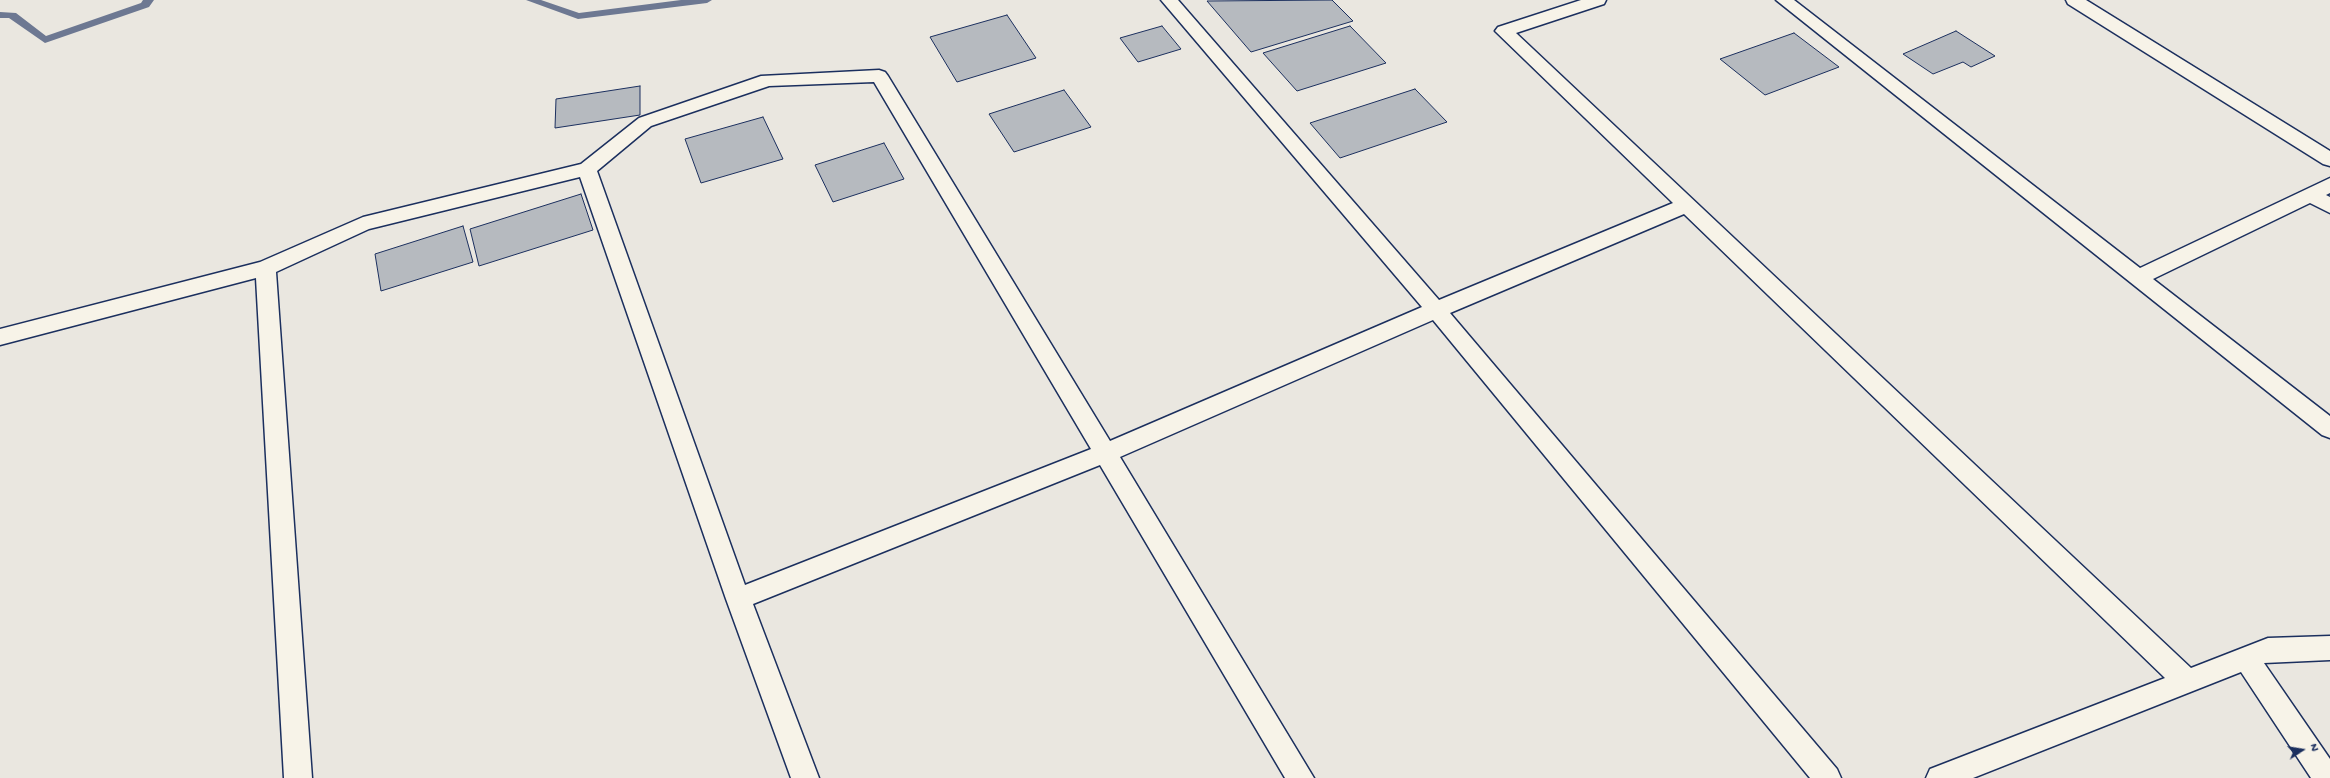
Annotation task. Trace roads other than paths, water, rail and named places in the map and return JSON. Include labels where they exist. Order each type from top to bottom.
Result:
[{"type":"street","points":[[1169,0],[1436,310],[1826,778]]},
{"type":"street","points":[[1598,0],[1504,31],[2186,681]]},
{"type":"street","points":[[1784,0],[2330,429]]},
{"type":"street","points":[[2074,0],[2330,160]]},
{"type":"street","points":[[0,337],[266,268],[363,224],[587,169],[644,122],[767,80],[879,76],[1300,778]]},
{"type":"street","points":[[587,169],[738,598],[805,778]]},
{"type":"street","points":[[2138,278],[2330,185]]},
{"type":"street","points":[[2311,194],[2330,206]]},
{"type":"street","points":[[738,598],[1106,453],[1436,310],[1686,205]]},
{"type":"street","points":[[266,268],[298,778]]},
{"type":"street","points":[[1940,778],[2268,650],[2330,648]]},
{"type":"street","points":[[2246,658],[2327,778]]},
{"type":"waterway","points":[[0,15],[12,15],[45,40],[145,5],[149,0]]},
{"type":"waterway","points":[[531,0],[578,16],[707,0]]}]
